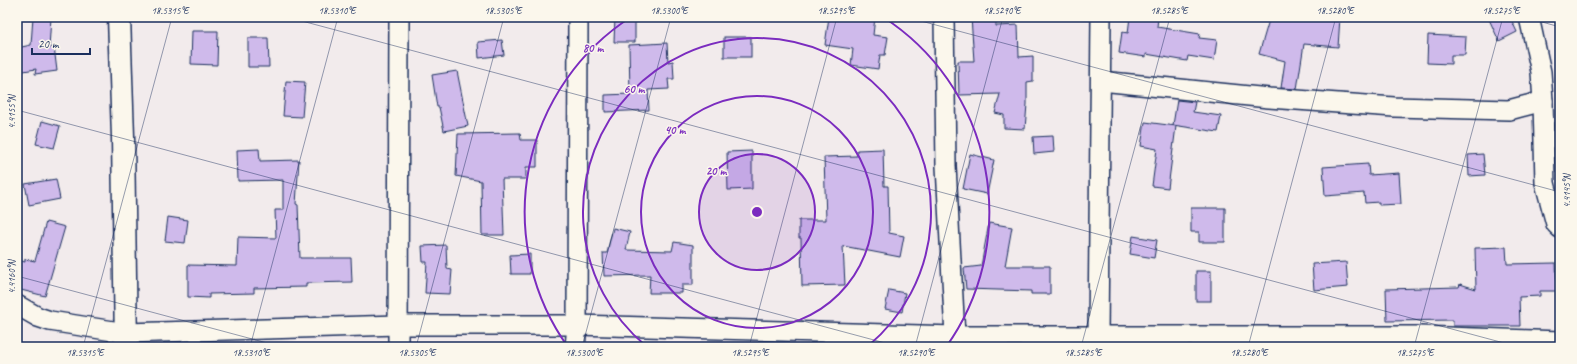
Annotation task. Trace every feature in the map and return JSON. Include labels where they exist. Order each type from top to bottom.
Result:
[{"type":"street","points":[[119,17],[123,145],[126,340]]},
{"type":"street","points":[[398,347],[399,17]]},
{"type":"street","points":[[575,347],[577,325],[578,17]]},
{"type":"street","points":[[944,17],[946,166],[955,336]]},
{"type":"street","points":[[1098,336],[1101,17]]},
{"type":"street","points":[[1529,17],[1541,72],[1545,183],[1556,224],[1560,228]]},
{"type":"street","points":[[1101,81],[1269,98],[1394,107],[1508,110],[1543,101]]},
{"type":"street","points":[[17,305],[38,317],[50,321],[126,340],[398,325],[577,325],[955,336],[1419,336],[1560,341]]},
{"type":"building","points":[[33,17],[51,17],[49,48],[54,47],[57,71],[35,74],[36,69],[17,72],[17,48],[31,45]]},
{"type":"building","points":[[615,17],[635,17],[635,42],[614,42]]},
{"type":"building","points":[[829,17],[875,17],[873,35],[888,37],[885,55],[880,55],[878,69],[851,65],[853,49],[825,45]]},
{"type":"building","points":[[971,17],[996,17],[996,26],[1018,25],[1019,57],[1033,56],[1033,81],[1027,82],[1025,129],[1004,128],[1004,115],[995,113],[1000,94],[959,95],[958,61],[974,61]]},
{"type":"building","points":[[1130,17],[1158,17],[1157,27],[1200,34],[1199,38],[1217,40],[1214,60],[1188,56],[1187,61],[1146,54],[1146,57],[1119,53],[1122,32],[1128,33]]},
{"type":"building","points":[[1340,17],[1338,47],[1304,44],[1297,89],[1281,88],[1285,61],[1259,54],[1269,20]]},
{"type":"building","points":[[1488,17],[1510,17],[1517,32],[1499,41]]},
{"type":"building","points":[[192,31],[218,31],[217,65],[191,64]]},
{"type":"building","points":[[1428,35],[1466,37],[1465,55],[1451,55],[1451,64],[1427,63]]},
{"type":"building","points":[[724,37],[751,37],[751,57],[724,57]]},
{"type":"building","points":[[248,38],[268,38],[269,67],[248,67]]},
{"type":"building","points":[[502,40],[504,55],[479,58],[478,42]]},
{"type":"building","points":[[667,43],[668,62],[673,61],[674,79],[668,79],[669,89],[648,90],[649,110],[605,112],[605,95],[630,94],[629,45]]},
{"type":"building","points":[[457,71],[468,126],[444,131],[439,107],[437,107],[432,75]]},
{"type":"building","points":[[286,81],[305,82],[302,117],[283,116]]},
{"type":"building","points":[[1177,100],[1195,102],[1193,112],[1221,116],[1218,132],[1173,125]]},
{"type":"building","points":[[42,121],[60,126],[54,148],[36,144]]},
{"type":"building","points":[[1145,122],[1176,126],[1168,188],[1152,186],[1157,149],[1141,146]]},
{"type":"building","points":[[520,133],[521,140],[537,140],[537,167],[526,167],[526,179],[502,179],[504,235],[482,235],[481,181],[456,176],[458,134]]},
{"type":"building","points":[[1053,136],[1054,152],[1034,154],[1033,137]]},
{"type":"building","points":[[259,149],[260,161],[299,160],[296,204],[298,205],[300,258],[351,258],[352,282],[306,283],[306,287],[254,288],[254,293],[209,294],[209,298],[188,297],[188,265],[237,266],[238,237],[276,238],[275,210],[283,210],[283,180],[238,181],[237,150]]},
{"type":"building","points":[[883,149],[884,186],[888,186],[889,233],[904,236],[900,257],[843,246],[845,285],[802,286],[799,220],[826,220],[824,157],[857,156],[857,150]]},
{"type":"building","points":[[752,151],[752,189],[728,190],[727,152]]},
{"type":"building","points":[[970,154],[994,160],[987,194],[963,189]]},
{"type":"building","points":[[1483,154],[1485,175],[1469,176],[1468,155]]},
{"type":"building","points":[[1368,164],[1369,175],[1399,173],[1401,204],[1379,205],[1379,202],[1365,203],[1364,193],[1325,196],[1323,167]]},
{"type":"building","points":[[56,179],[60,199],[29,205],[25,184]]},
{"type":"building","points":[[1191,208],[1225,208],[1225,242],[1199,242],[1199,232],[1191,232]]},
{"type":"building","points":[[168,217],[188,220],[185,243],[165,241]]},
{"type":"building","points":[[46,222],[65,227],[45,296],[17,289],[17,260],[25,262],[25,259],[35,261]]},
{"type":"building","points":[[989,223],[1012,227],[1005,266],[1050,266],[1050,294],[1031,294],[1031,291],[966,289],[964,268],[981,266]]},
{"type":"building","points":[[613,228],[630,232],[626,250],[672,251],[674,242],[693,245],[693,285],[682,285],[682,293],[649,293],[650,275],[604,276],[603,253],[607,253]]},
{"type":"building","points":[[1133,236],[1157,240],[1154,258],[1130,254]]},
{"type":"building","points":[[446,245],[447,269],[452,270],[450,294],[425,293],[427,262],[423,262],[422,246]]},
{"type":"building","points":[[1506,247],[1507,264],[1556,263],[1557,291],[1540,291],[1540,296],[1519,297],[1520,326],[1453,326],[1453,320],[1387,321],[1386,289],[1459,287],[1460,284],[1476,289],[1475,248]]},
{"type":"building","points":[[530,254],[530,274],[511,274],[510,255]]},
{"type":"building","points":[[1346,262],[1348,287],[1314,290],[1312,264]]},
{"type":"building","points":[[1196,271],[1211,271],[1211,301],[1196,301]]},
{"type":"building","points":[[889,290],[905,293],[902,312],[885,309]]}]
